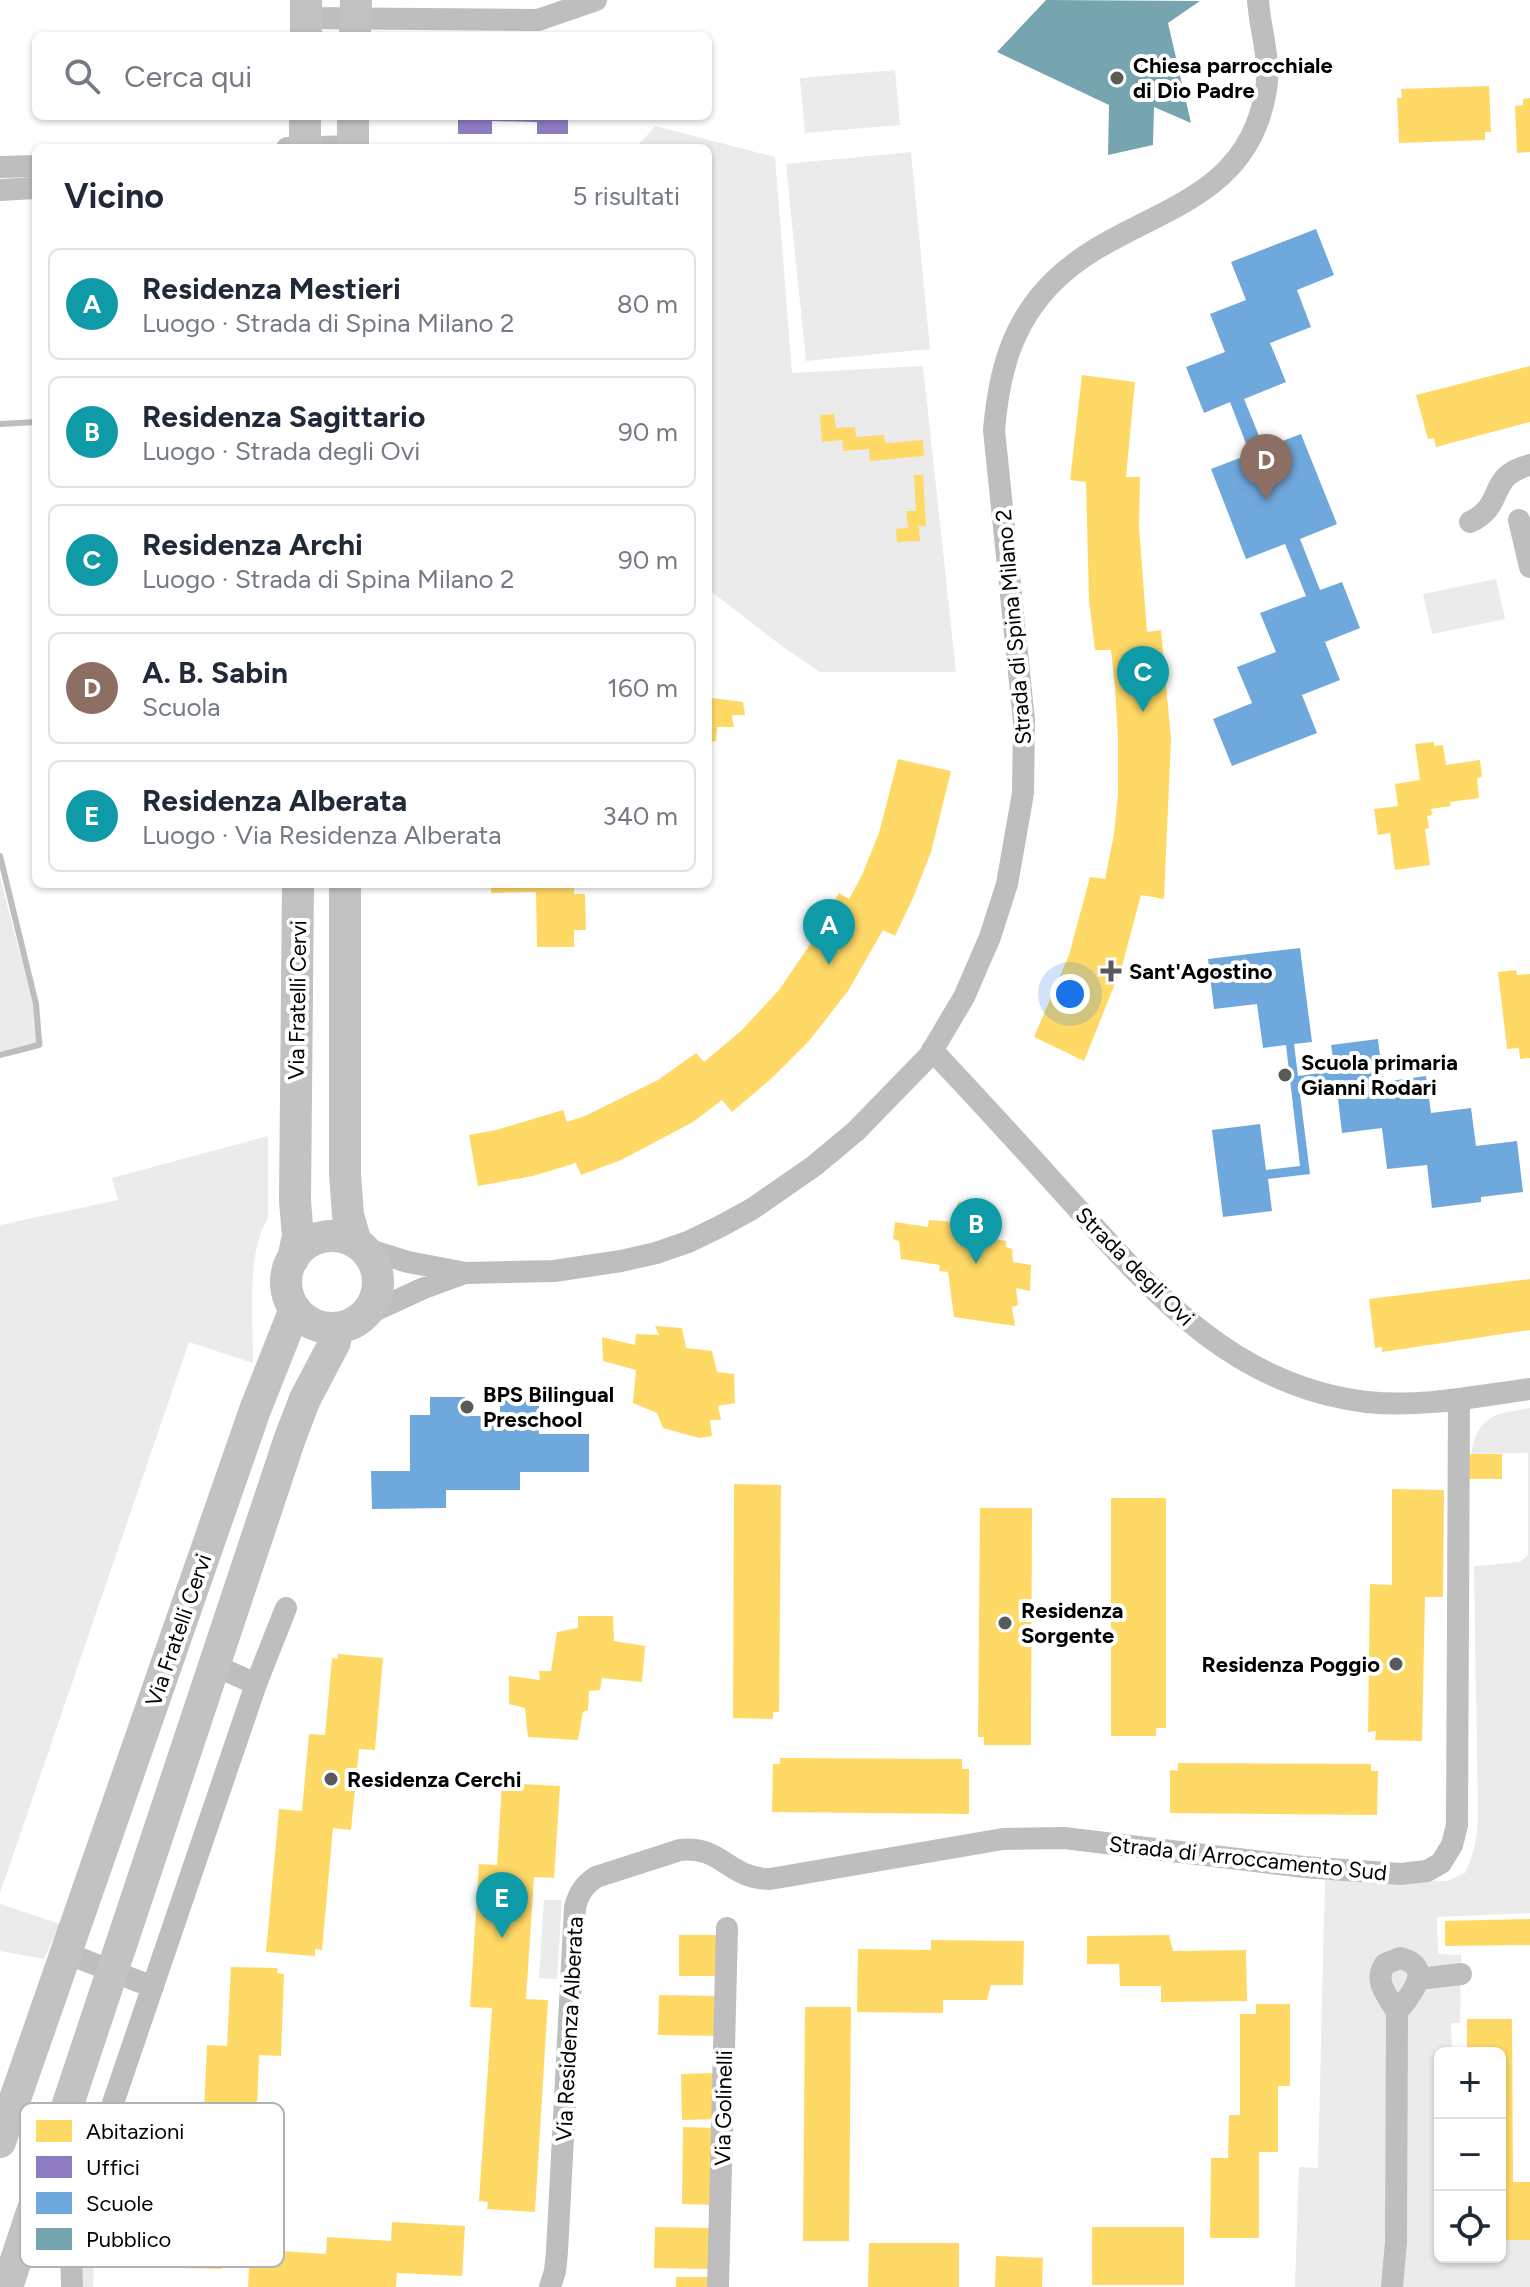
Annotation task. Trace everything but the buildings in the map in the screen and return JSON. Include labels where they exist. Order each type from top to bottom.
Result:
[{"type":"street","points":[[306,18],[538,20],[596,0]]},
{"type":"street","name":"Strada di Spina Milano 2","points":[[360,1245],[408,1262],[466,1273],[554,1271],[656,1253],[704,1235],[752,1209],[814,1166],[856,1131],[929,1056],[964,997],[990,937],[1007,884],[1023,793],[1024,721],[994,430],[997,390],[1005,359],[1029,312],[1044,291],[1067,269],[1104,245],[1207,189],[1245,149],[1263,107],[1267,87],[1267,54],[1256,3]]},
{"type":"street","points":[[305,120],[305,144]]},
{"type":"street","points":[[322,144],[353,137]]},
{"type":"street","points":[[0,167],[32,166]]},
{"type":"street","points":[[0,190],[32,188]]},
{"type":"street","points":[[1470,522],[1489,509],[1508,472],[1530,465]]},
{"type":"street","points":[[1519,520],[1530,567]]},
{"type":"street","name":"Via Fratelli Cervi","points":[[293,1259],[298,1236],[295,1201],[298,888]]},
{"type":"street","points":[[345,888],[345,1174],[348,1215],[360,1245],[374,1263],[379,1282],[374,1301],[350,1322],[327,1328],[309,1322],[295,1309],[287,1291],[286,1279],[293,1259],[314,1240],[328,1236],[343,1237],[360,1245]]},
{"type":"street","name":"Strada degli Ovi","points":[[932,1050],[1159,1297],[1206,1335],[1271,1375],[1333,1396],[1402,1404],[1530,1389]]},
{"type":"street","name":"Strada di Spina Milano 2","points":[[350,1322],[424,1288],[466,1273]]},
{"type":"street","name":"Via Fratelli Cervi","points":[[0,2142],[255,1410],[295,1309]]},
{"type":"street","name":"Via Fratelli Cervi","points":[[68,2103],[290,1438],[305,1399],[335,1342],[350,1322]]},
{"type":"street","name":"Strada di Arroccamento Sud","points":[[691,1849],[713,1854],[741,1874],[760,1879],[1003,1839],[1064,1838],[1304,1867],[1400,1874],[1427,1871],[1441,1863],[1452,1845],[1457,1825],[1459,1399]]},
{"type":"street","points":[[113,2103],[256,1684],[286,1608]]},
{"type":"street","name":"Via Fratelli Cervi","points":[[214,1665],[256,1684]]},
{"type":"street","name":"Via Residenza Alberata","points":[[550,2287],[557,2252],[578,1896],[585,1884],[596,1877],[691,1849]]},
{"type":"street","name":"Via Golinelli","points":[[718,2287],[727,1928]]},
{"type":"street","points":[[66,1953],[153,1987]]},
{"type":"street","points":[[1392,2287],[1396,2242],[1397,2012],[1381,1985],[1380,1974],[1383,1966],[1396,1958],[1405,1959],[1417,1969],[1419,1979],[1414,1991],[1397,2012]]},
{"type":"street","points":[[1419,1979],[1461,1974]]},
{"type":"street","points":[[1396,2242],[1410,2287]]},
{"type":"street","name":"Via Fratelli Cervi","points":[[7,2287],[20,2248]]},
{"type":"street","points":[[71,2267],[72,2287]]},
{"type":"shaded area","points":[[895,70],[900,125],[805,133],[800,78]]},
{"type":"shaded area","points":[[655,126],[775,157],[792,373],[923,366],[956,672],[820,672],[712,592],[712,144],[639,144]]},
{"type":"shaded area","points":[[911,152],[930,349],[806,361],[786,164]]},
{"type":"shaded area","points":[[1496,579],[1505,619],[1432,634],[1423,594]]},
{"type":"shaded area","points":[[0,877],[44,1046],[0,1056]]},
{"type":"shaded area","points":[[268,1136],[268,1219],[256,1249],[252,1288],[253,1363],[189,1342],[0,1893],[0,1225],[118,1200],[112,1178]]},
{"type":"shaded area","points":[[1530,1408],[1530,1913],[1437,1917],[1438,1954],[1461,1955],[1460,2023],[1451,2023],[1452,2047],[1434,2047],[1434,2263],[1506,2263],[1506,2240],[1530,2240],[1530,2287],[1295,2287],[1299,2167],[1318,2168],[1325,1879],[1446,1881],[1465,1873],[1475,1843],[1478,1820],[1474,1566],[1520,1562],[1528,1555],[1528,1453],[1471,1454],[1483,1424],[1507,1412]]},
{"type":"shaded area","points":[[544,1900],[562,1900],[557,1979],[539,1978]]},
{"type":"shaded area","points":[[0,1904],[60,1924],[44,1959],[0,1951]]},
{"type":"shaded area","points":[[81,2267],[94,2267],[93,2287],[82,2287]]},
{"type":"waterway","points":[[0,424],[32,422]]},
{"type":"waterway","points":[[0,856],[36,1004],[39,1041],[39,1045],[0,1055]]},
{"type":"place","name":"Chiesa parrocchiale di Dio Padre","points":[[1117,78]]},
{"type":"place","name":"A. B. Sabin","points":[[1266,500]]},
{"type":"place","name":"Residenza Archi","points":[[1143,712]]},
{"type":"place","name":"Residenza Mestieri","points":[[829,965]]},
{"type":"place","name":"Sant'Agostino","points":[[1111,971]]},
{"type":"place","name":"Scuola primaria Gianni Rodari","points":[[1285,1075]]},
{"type":"place","name":"Residenza Sagittario","points":[[976,1264]]},
{"type":"place","name":"BPS Bilingual Preschool","points":[[467,1407]]},
{"type":"place","name":"Residenza Sorgente","points":[[1005,1623]]},
{"type":"place","name":"Residenza Poggio","points":[[1396,1664]]},
{"type":"place","name":"Residenza Cerchi","points":[[331,1779]]},
{"type":"place","name":"Residenza Alberata","points":[[502,1938]]}]
